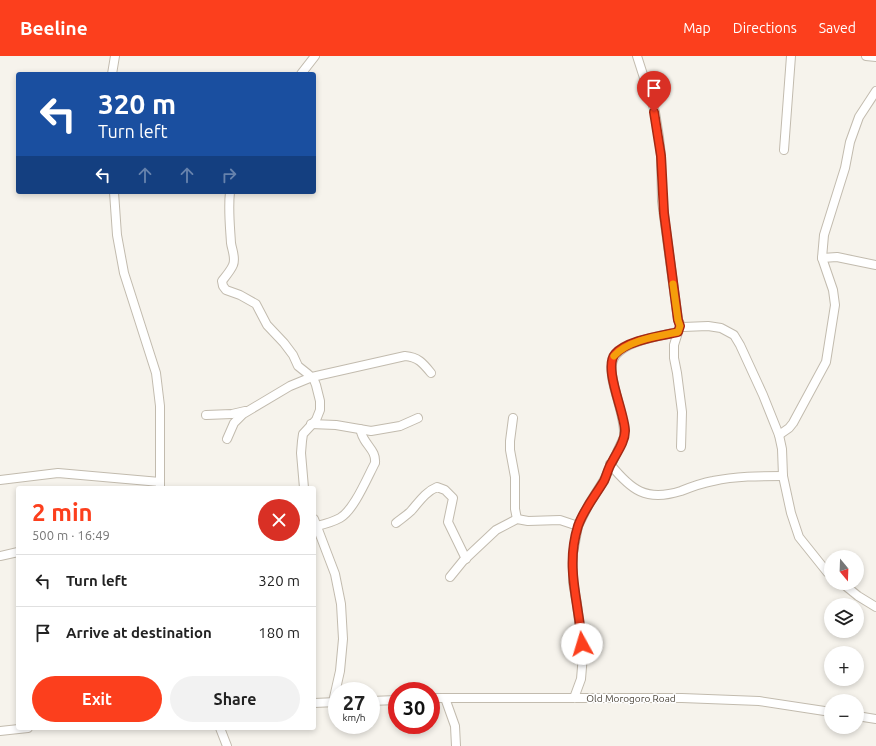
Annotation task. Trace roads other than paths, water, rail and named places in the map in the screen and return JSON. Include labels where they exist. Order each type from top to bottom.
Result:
[{"type":"street","points":[[112,72],[115,56]]},
{"type":"street","points":[[303,72],[315,56]]},
{"type":"street","points":[[637,56],[654,112],[659,137],[664,215],[679,329],[674,345],[674,358],[682,412],[681,448]]},
{"type":"street","points":[[784,150],[791,56]]},
{"type":"street","points":[[866,56],[876,57]]},
{"type":"street","points":[[779,435],[793,423],[826,362],[834,306],[833,290],[822,258],[824,236],[845,168],[850,142],[859,117],[876,91]]},
{"type":"street","points":[[0,480],[58,473],[160,485],[160,406],[156,373],[124,273],[116,229],[114,194]]},
{"type":"street","points":[[230,194],[229,211],[231,245],[234,259],[233,266],[222,281],[223,286],[226,290],[240,295],[256,304],[267,326],[284,343],[293,355],[298,366],[312,377],[316,385],[320,401],[320,410],[316,420],[303,434],[302,441],[301,453],[304,486]]},
{"type":"street","points":[[822,258],[837,257],[876,265]]},
{"type":"street","points":[[574,698],[581,679],[583,655],[572,572],[573,553],[578,526],[622,444],[625,430],[611,365],[614,355],[632,344],[679,329],[708,326],[721,328],[734,335],[751,368],[779,435],[782,450],[783,476],[791,513],[799,537],[824,568]]},
{"type":"street","points":[[227,439],[237,419],[290,386],[312,377],[405,356],[412,356],[418,359],[431,373]]},
{"type":"street","points":[[206,415],[232,414],[250,410]]},
{"type":"street","points":[[311,424],[336,425],[371,431],[400,426],[418,418]]},
{"type":"street","points":[[513,418],[510,441],[517,519]]},
{"type":"street","points":[[316,523],[342,518],[348,512],[375,463],[374,452],[364,439],[360,429]]},
{"type":"street","points":[[610,464],[623,480],[633,488],[654,495],[678,492],[711,481],[755,476],[783,476]]},
{"type":"street","points":[[396,523],[410,513],[428,492],[437,487],[445,490],[453,498],[448,522],[466,559]]},
{"type":"street","points":[[450,577],[496,530],[517,519],[528,521],[560,520],[578,526]]},
{"type":"street","points":[[316,525],[336,574],[342,604],[343,639],[338,682]]},
{"type":"street","points":[[0,556],[16,552]]},
{"type":"street","points":[[851,590],[876,607]]},
{"type":"street","name":"Old Morogoro Road","points":[[440,698],[682,698],[758,701],[824,711]]},
{"type":"street","points":[[445,698],[454,726],[456,746]]},
{"type":"street","points":[[316,703],[328,702]]},
{"type":"street","points":[[864,717],[876,719]]},
{"type":"street","points":[[0,731],[16,729]]},
{"type":"street","points":[[221,730],[226,746]]}]
